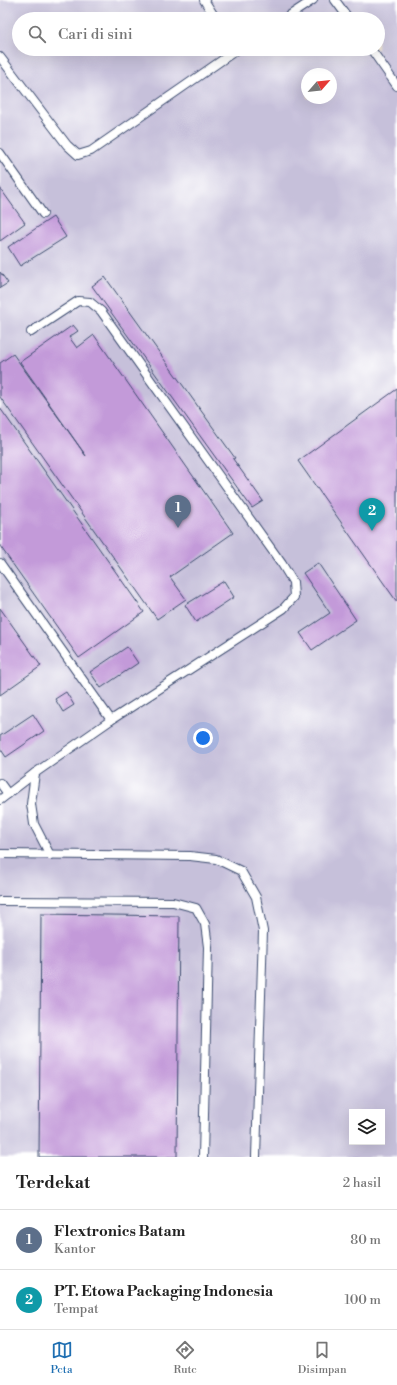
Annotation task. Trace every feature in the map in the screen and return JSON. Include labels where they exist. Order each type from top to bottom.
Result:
[{"type":"lane","points":[[204,0],[212,12]]},
{"type":"lane","points":[[295,12],[313,0]]},
{"type":"lane","points":[[335,0],[344,12]]},
{"type":"lane","points":[[0,57],[67,145],[78,155],[91,151],[227,56]]},
{"type":"lane","points":[[376,56],[397,86]]},
{"type":"lane","points":[[0,152],[43,214]]},
{"type":"lane","points":[[0,800],[35,773],[111,720],[283,609],[294,597],[293,582],[282,564],[101,311],[90,302],[78,301],[31,332]]},
{"type":"lane","points":[[0,563],[111,720]]},
{"type":"lane","points":[[35,773],[31,804],[34,824],[50,855]]},
{"type":"lane","points":[[0,783],[8,794]]},
{"type":"lane","points":[[0,854],[190,856],[216,859],[241,871],[256,897],[263,931],[256,1157]]},
{"type":"lane","points":[[0,901],[173,902],[196,908],[205,924],[208,946],[203,1157]]},
{"type":"shaded area","points":[[0,0],[397,0],[397,1157],[0,1157]]},
{"type":"building","points":[[0,188],[25,223],[0,241]]},
{"type":"building","points":[[53,217],[66,237],[20,266],[8,247]]},
{"type":"building","points":[[0,272],[8,283],[0,288]]},
{"type":"building","points":[[105,277],[235,458],[233,459],[263,501],[252,508],[92,286]]},
{"type":"building","points":[[73,325],[78,331],[69,337],[77,348],[94,335],[233,533],[170,577],[186,599],[157,619],[0,397],[0,363],[13,354],[86,456],[20,362]]},
{"type":"building","points":[[397,389],[397,602],[298,461]]},
{"type":"building","points":[[0,408],[144,612],[79,658],[0,546]]},
{"type":"building","points":[[318,563],[356,620],[312,650],[300,633],[330,613],[303,573]]},
{"type":"building","points":[[224,581],[234,597],[196,622],[185,605]]},
{"type":"building","points":[[0,608],[41,666],[0,695]]},
{"type":"building","points":[[127,647],[138,663],[101,688],[90,672]]},
{"type":"building","points":[[66,692],[74,705],[63,712],[55,699]]},
{"type":"building","points":[[33,714],[44,731],[6,757],[0,748],[0,736]]},
{"type":"building","points":[[41,914],[179,916],[177,1157],[39,1157]]},
{"type":"place","name":"Flextronics Batam","points":[[178,528]]},
{"type":"place","name":"PT. Etowa Packaging Indonesia","points":[[372,531]]}]
